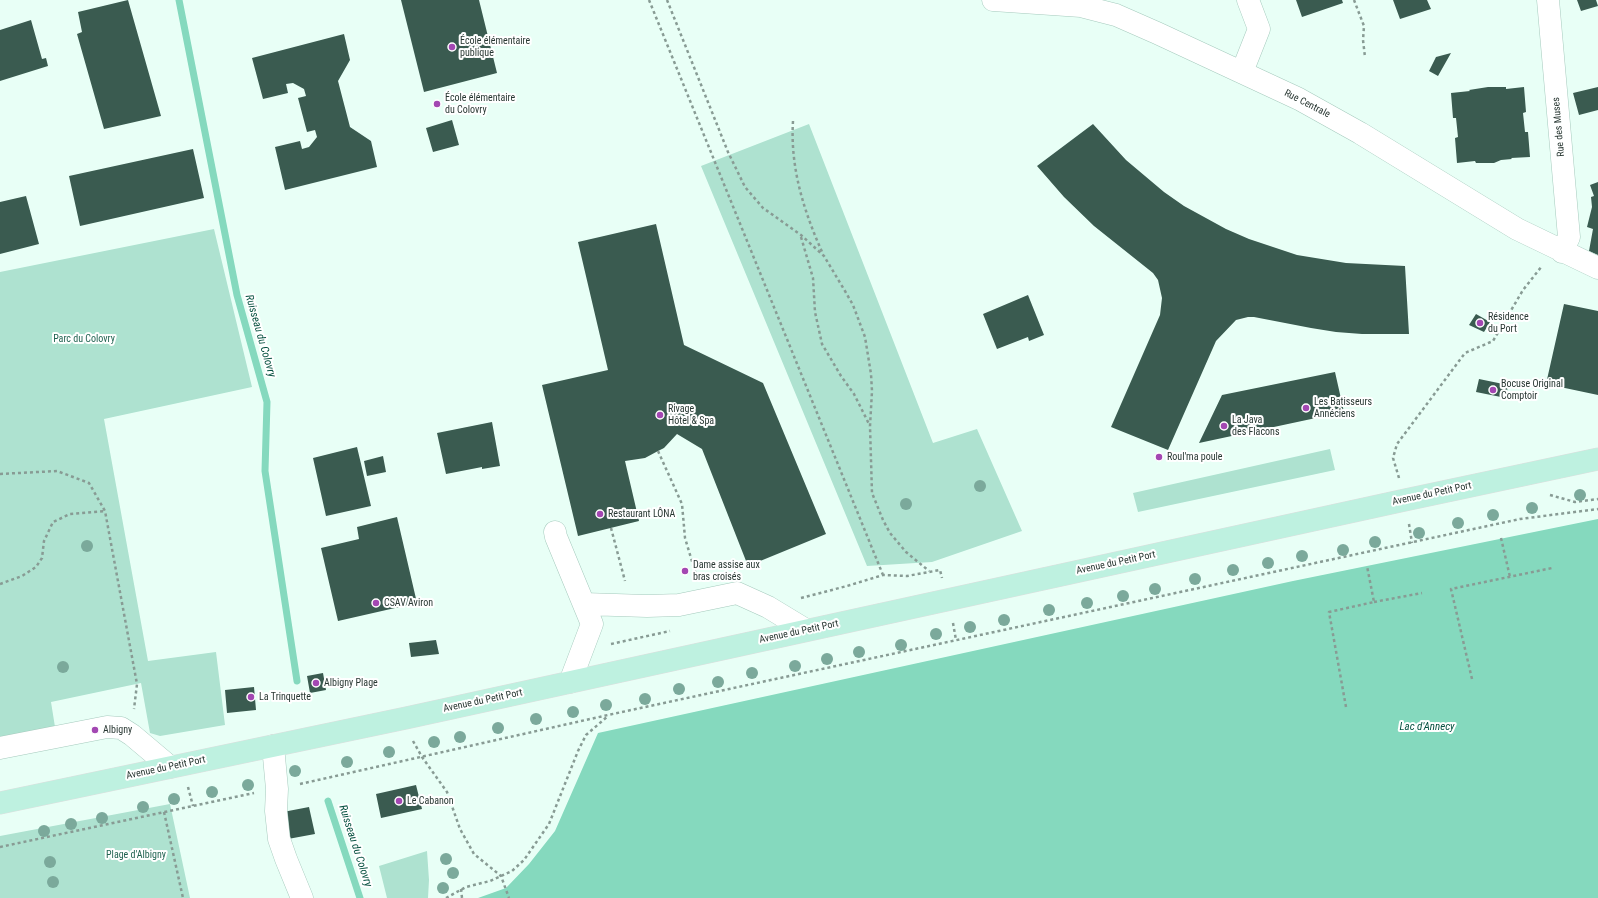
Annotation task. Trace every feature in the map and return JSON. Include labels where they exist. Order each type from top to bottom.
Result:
[{"type":"main road","name":"Avenue du Petit Port","points":[[0,803],[406,718],[1598,459]]},
{"type":"street","name":"Rue Centrale","points":[[993,0],[1081,6],[1116,15],[1299,99],[1330,116],[1516,229],[1598,268]]},
{"type":"street","points":[[1242,72],[1258,30],[1248,0]]},
{"type":"street","name":"Rue des Muses","points":[[1548,0],[1569,237],[1559,250]]},
{"type":"street","points":[[555,532],[592,624],[570,682]]},
{"type":"street","points":[[584,604],[679,606],[737,593],[768,607],[806,630]]},
{"type":"street","points":[[0,748],[107,727],[120,728],[132,735],[170,767]]},
{"type":"street","points":[[273,746],[277,789],[276,812],[279,838],[302,898]]},
{"type":"path","points":[[649,0],[883,575]]},
{"type":"path","points":[[667,0],[728,152],[746,187],[763,208],[801,236],[824,256]]},
{"type":"path","points":[[1354,0],[1364,26],[1363,40],[1366,56]]},
{"type":"path","points":[[793,122],[792,136],[795,166],[812,230],[824,256],[853,305],[865,337],[871,374],[870,426],[872,493],[890,533],[911,557],[929,571]]},
{"type":"path","points":[[801,236],[813,278],[815,312],[822,344],[841,376],[854,394],[870,426]]},
{"type":"path","points":[[1412,543],[1405,500],[1393,458],[1397,444],[1464,353],[1493,341],[1523,290],[1559,250]]},
{"type":"path","points":[[658,451],[682,504],[685,538],[704,600]]},
{"type":"path","points":[[0,474],[57,471],[89,483],[104,511],[137,684],[132,735]]},
{"type":"path","points":[[1547,494],[1575,502],[1598,499]]},
{"type":"path","points":[[0,848],[277,789],[608,715],[1520,519],[1598,509]]},
{"type":"path","points":[[0,584],[22,576],[36,567],[42,558],[44,541],[52,522],[70,514],[104,511]]},
{"type":"path","points":[[1501,538],[1510,577]]},
{"type":"path","points":[[1367,566],[1374,602]]},
{"type":"path","points":[[1472,679],[1452,589],[1552,568]]},
{"type":"path","points":[[1346,707],[1329,612],[1422,593]]},
{"type":"path","points":[[951,617],[956,640]]},
{"type":"path","points":[[446,898],[461,889],[490,881],[512,871],[524,860],[549,824],[578,751],[586,735],[608,715]]},
{"type":"path","points":[[406,718],[412,739],[422,757],[447,792],[460,829],[474,854],[501,876],[509,898]]},
{"type":"path","points":[[164,812],[183,898]]},
{"type":"path","points":[[461,889],[462,898]]},
{"type":"green space","points":[[809,124],[933,443],[977,429],[1022,531],[932,562],[867,566],[701,166]]},
{"type":"green space","name":"Parc du Colovry","points":[[214,229],[252,387],[104,419],[148,661],[216,652],[225,725],[160,736],[150,733],[141,683],[51,702],[55,727],[0,739],[0,272]]},
{"type":"green space","points":[[1330,449],[1335,470],[1138,512],[1133,493]]},
{"type":"green space","name":"Plage d'Albigny","points":[[170,804],[190,898],[0,898],[0,836]]},
{"type":"green space","points":[[427,851],[429,880],[428,898],[387,898],[379,866]]},
{"type":"water","name":"Lac d'Annecy","points":[[1598,519],[1598,898],[478,898],[506,888],[529,864],[555,831],[598,733],[1293,581]]},
{"type":"building","points":[[128,0],[161,116],[104,129],[77,34],[82,32],[78,12]]},
{"type":"building","points":[[401,0],[479,0],[497,73],[424,92]]},
{"type":"building","points":[[1296,0],[1342,0],[1343,3],[1302,17]]},
{"type":"building","points":[[1393,0],[1427,0],[1431,9],[1400,19]]},
{"type":"building","points":[[1577,0],[1596,0],[1598,6],[1581,11]]},
{"type":"building","points":[[31,20],[42,59],[46,58],[48,66],[0,81],[0,30]]},
{"type":"building","points":[[344,34],[350,60],[338,81],[350,127],[371,141],[377,167],[285,190],[275,147],[300,141],[302,149],[309,147],[317,137],[315,130],[307,132],[298,98],[306,96],[304,89],[293,83],[286,84],[288,93],[263,99],[252,58]]},
{"type":"building","points":[[1451,53],[1438,76],[1429,71],[1436,57]]},
{"type":"building","points":[[1488,87],[1506,87],[1506,89],[1524,87],[1526,112],[1523,113],[1525,132],[1528,132],[1530,157],[1511,158],[1512,159],[1501,160],[1494,163],[1476,163],[1475,161],[1457,163],[1455,138],[1458,137],[1456,118],[1453,118],[1451,93]]},
{"type":"building","points":[[1598,87],[1598,110],[1579,115],[1573,93]]},
{"type":"building","points":[[452,120],[459,145],[433,152],[426,128]]},
{"type":"building","points":[[1093,124],[1126,160],[1164,192],[1184,206],[1226,229],[1249,239],[1297,255],[1346,263],[1405,266],[1409,334],[1362,334],[1336,332],[1254,317],[1236,320],[1216,341],[1168,450],[1111,427],[1160,315],[1162,298],[1158,280],[1153,273],[1094,226],[1064,197],[1037,166]]},
{"type":"building","points":[[193,149],[204,198],[80,226],[69,176]]},
{"type":"building","points":[[1598,182],[1598,255],[1589,251],[1593,229],[1587,227],[1592,207],[1591,197],[1594,196],[1590,185]]},
{"type":"building","points":[[26,196],[39,244],[0,254],[0,202]]},
{"type":"building","points":[[656,224],[684,345],[763,383],[826,534],[748,566],[702,449],[677,434],[664,448],[645,458],[625,461],[639,521],[578,536],[542,385],[608,370],[578,242]]},
{"type":"building","points":[[1028,295],[1044,335],[1029,341],[1028,337],[997,349],[983,314]]},
{"type":"building","points":[[1564,304],[1598,311],[1598,395],[1546,384]]},
{"type":"building","name":"Résidence du Port","points":[[1476,314],[1490,322],[1484,332],[1469,325]]},
{"type":"building","points":[[1335,372],[1344,412],[1199,443],[1222,395]]},
{"type":"building","points":[[1479,379],[1508,385],[1506,398],[1476,392]]},
{"type":"building","points":[[492,422],[500,466],[482,469],[482,467],[446,474],[437,433]]},
{"type":"building","points":[[357,447],[371,506],[326,516],[313,458]]},
{"type":"building","points":[[383,456],[386,472],[367,476],[364,461]]},
{"type":"building","points":[[397,517],[417,603],[338,621],[321,548],[359,539],[357,527]]},
{"type":"building","points":[[436,640],[439,654],[411,657],[409,643]]},
{"type":"building","name":"Albigny Plage","points":[[323,673],[326,690],[310,693],[307,676]]},
{"type":"building","points":[[254,687],[256,710],[227,713],[225,690]]},
{"type":"building","name":"Le Cabanon","points":[[416,785],[422,809],[381,818],[376,794]]},
{"type":"building","points":[[309,807],[315,834],[288,839],[283,812]]},
{"type":"waterway","name":"Ruisseau du Colovry","points":[[179,0],[237,295],[267,402],[265,471],[297,681]]},
{"type":"waterway","name":"Ruisseau du Colovry","points":[[328,801],[360,898]]},
{"type":"place","name":"École élémentaire publique","points":[[452,47]]},
{"type":"place","name":"École élémentaire du Colovry","points":[[437,104]]},
{"type":"place","name":"Résidence du Port","points":[[1480,323]]},
{"type":"place","name":"Bocuse Original Comptoir","points":[[1493,390]]},
{"type":"place","name":"Les Batisseurs Annéciens","points":[[1306,408]]},
{"type":"place","name":"Rivage Hôtel & Spa","points":[[660,415]]},
{"type":"place","name":"La Java des Flacons","points":[[1224,426]]},
{"type":"place","name":"Roul'ma poule","points":[[1159,457]]},
{"type":"place","name":"Restaurant LÔNA","points":[[600,514]]},
{"type":"place","name":"Dame assise aux bras croisés","points":[[685,571]]},
{"type":"place","name":"CSAV Aviron","points":[[376,603]]},
{"type":"place","name":"Albigny Plage","points":[[316,683]]},
{"type":"place","name":"La Trinquette","points":[[251,697]]},
{"type":"place","name":"Albigny","points":[[95,730]]},
{"type":"place","name":"Le Cabanon","points":[[399,801]]}]
